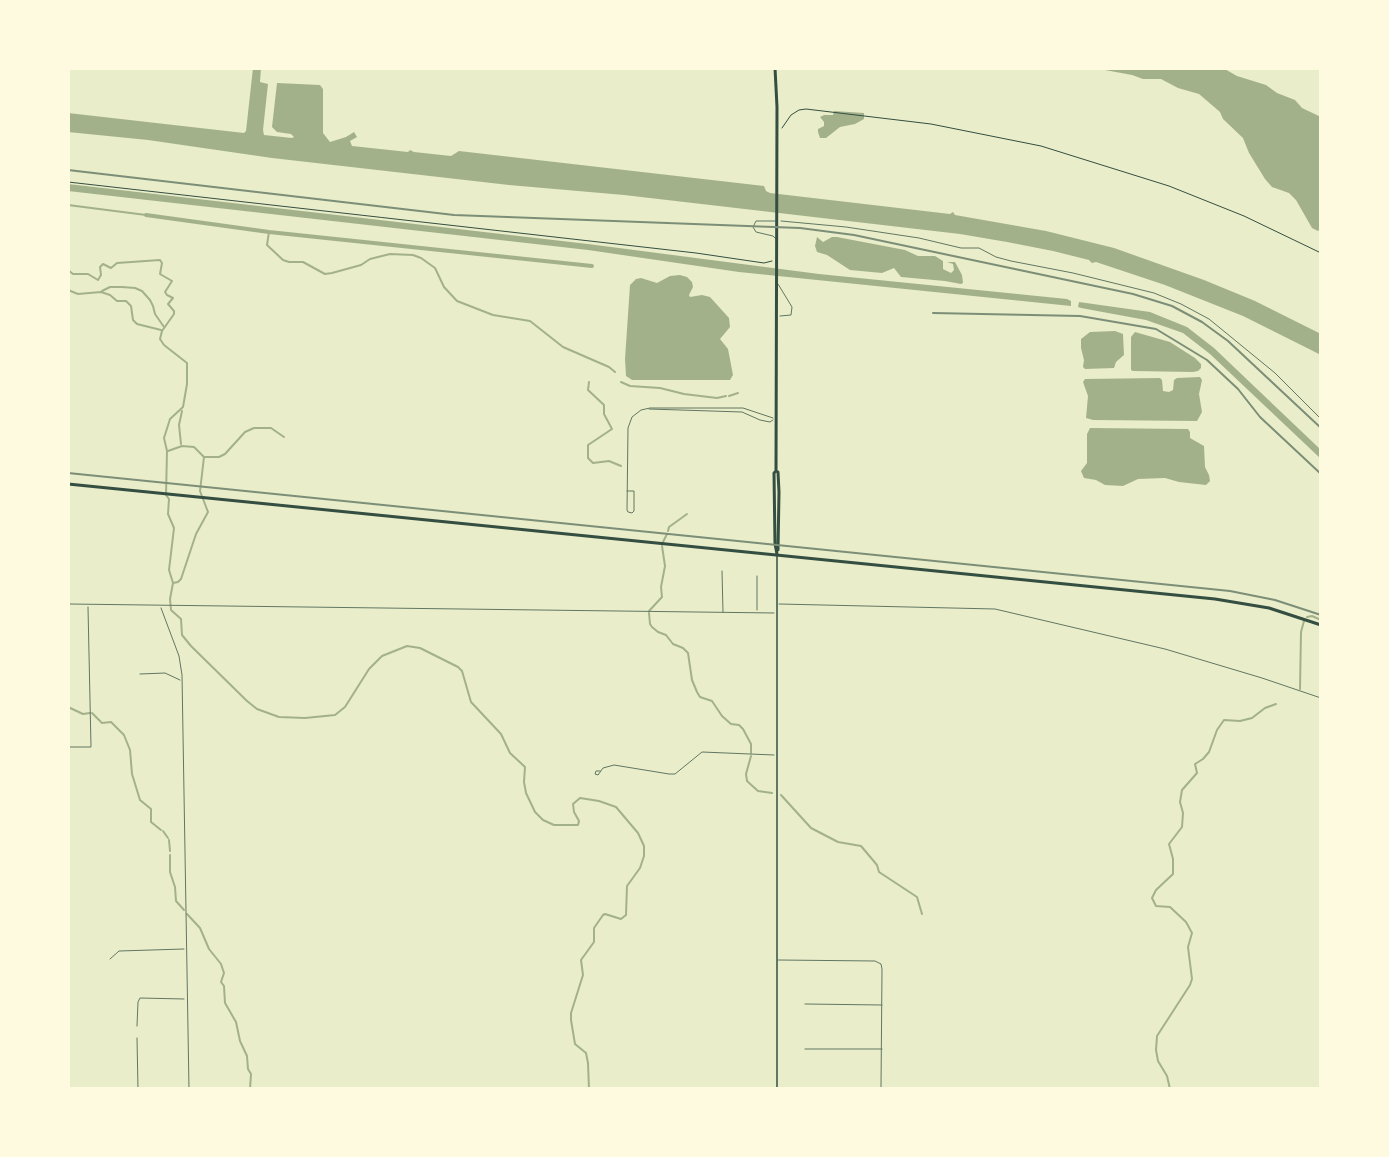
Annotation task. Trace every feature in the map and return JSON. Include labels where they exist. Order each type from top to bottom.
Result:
[{"type":"main road","points":[[775,68],[779,134],[774,473],[777,554]]},
{"type":"main road","points":[[68,484],[1232,601],[1269,608],[1321,625]]},
{"type":"street","points":[[776,316],[789,316],[793,310],[775,277],[776,239],[755,231],[753,225],[756,221],[846,227],[961,248],[979,248],[996,257],[1154,293],[1181,304],[1209,319],[1275,373],[1321,419]]},
{"type":"street","points":[[627,491],[634,491],[632,513],[627,510],[627,491],[628,425],[636,413],[647,409],[743,408],[776,419]]},
{"type":"street","points":[[777,554],[777,1089]]},
{"type":"street","points":[[722,571],[723,612]]},
{"type":"street","points":[[757,576],[757,612]]},
{"type":"street","points":[[68,604],[777,613]]},
{"type":"street","points":[[777,604],[995,609],[1165,649],[1321,698]]},
{"type":"street","points":[[68,747],[91,747],[88,605]]},
{"type":"street","points":[[160,606],[179,656],[182,681],[189,1089]]},
{"type":"street","points":[[140,674],[165,673],[182,681]]},
{"type":"street","points":[[600,771],[614,765],[675,774],[702,752],[777,755]]},
{"type":"street","points":[[110,959],[119,951],[186,949]]},
{"type":"street","points":[[777,960],[875,961],[881,964],[881,1089]]},
{"type":"street","points":[[137,1026],[140,998],[187,999]]},
{"type":"street","points":[[805,1004],[883,1005]]},
{"type":"street","points":[[137,1038],[138,1089]]},
{"type":"street","points":[[805,1049],[882,1049]]},
{"type":"path","points":[[779,134],[787,117],[806,109],[1010,139],[1068,153],[1188,193],[1321,253]]},
{"type":"path","points":[[68,182],[764,263],[775,259]]},
{"type":"shaded area","points":[[253,68],[261,68],[260,82],[268,84],[264,135],[294,137],[277,132],[272,127],[277,83],[320,85],[323,89],[323,133],[330,142],[354,132],[357,137],[350,141],[352,146],[451,156],[459,151],[764,186],[770,193],[953,212],[955,215],[1046,231],[1114,248],[1255,301],[1321,334],[1321,355],[1243,316],[1165,285],[1089,260],[1007,242],[960,234],[272,158],[68,132],[68,113],[244,133]]},
{"type":"shaded area","points":[[1094,68],[1223,68],[1266,85],[1321,117],[1320,229],[1312,228],[1289,193],[1272,187],[1249,153],[1243,138],[1199,94],[1161,79],[1143,79]]},
{"type":"shaded area","points":[[834,111],[864,113],[864,119],[820,138],[818,129],[824,126],[824,122],[820,117],[833,115]]},
{"type":"shaded area","points":[[68,184],[819,274],[1067,299],[1071,301],[1071,306],[739,272],[588,250],[68,191]]},
{"type":"shaded area","points":[[817,237],[823,242],[837,237],[905,250],[918,256],[935,256],[943,261],[943,269],[951,273],[953,264],[947,262],[955,262],[963,283],[901,277],[894,268],[882,273],[850,270],[817,252]]},
{"type":"shaded area","points":[[680,275],[692,282],[690,297],[710,297],[729,318],[730,327],[720,339],[728,349],[733,375],[730,380],[632,380],[626,376],[630,285],[641,278],[657,283]]},
{"type":"shaded area","points":[[1079,302],[1150,312],[1187,327],[1214,348],[1321,450],[1321,459],[1210,354],[1183,333],[1146,320],[1081,308],[1078,307]]},
{"type":"shaded area","points":[[1115,331],[1123,334],[1124,355],[1114,368],[1085,369],[1081,339],[1090,332]]},
{"type":"shaded area","points":[[1135,332],[1170,342],[1195,358],[1201,368],[1193,372],[1131,370],[1131,337]]},
{"type":"shaded area","points":[[1200,377],[1202,412],[1197,421],[1086,418],[1088,396],[1083,382],[1085,379],[1160,378],[1163,391],[1169,392],[1173,390],[1177,378]]},
{"type":"shaded area","points":[[1090,428],[1188,429],[1190,438],[1204,446],[1205,467],[1210,481],[1206,485],[1165,478],[1138,479],[1123,486],[1105,485],[1084,478],[1081,471],[1087,463],[1087,434]]},
{"type":"waterway","points":[[68,205],[146,215]]},
{"type":"waterway","points":[[146,215],[269,232],[592,266]]},
{"type":"waterway","points":[[269,232],[267,245],[283,260],[303,262],[325,274],[390,254],[421,258],[435,268],[444,287],[457,301],[493,315],[530,321],[563,347],[615,372]]},
{"type":"waterway","points":[[68,270],[73,274],[88,274],[98,280],[103,264],[111,268],[117,263],[160,260],[160,274],[172,281],[165,292],[173,298],[168,304],[174,314],[160,339],[187,363],[187,384],[183,407],[170,419],[164,438],[168,514],[174,528],[169,570],[173,583],[170,599],[171,610],[181,619],[182,635],[191,646],[257,709],[279,717],[305,718],[335,715],[345,707],[369,669],[382,656],[407,646],[420,648],[462,671],[471,702],[501,734],[510,753],[525,767],[526,793],[535,812],[543,820],[554,825],[578,825],[573,804],[580,798],[616,807],[638,833],[644,846],[644,856],[640,868],[627,886],[626,915],[621,919],[603,915],[594,928],[594,942],[581,960],[583,975],[571,1020],[575,1044],[586,1053],[589,1089]]},
{"type":"waterway","points":[[102,291],[110,287],[142,291],[164,327]]},
{"type":"waterway","points":[[68,290],[78,294],[101,292],[117,301],[126,301],[137,324],[161,330]]},
{"type":"waterway","points":[[589,382],[588,390],[604,405],[604,414],[612,429],[588,445],[588,458],[593,463],[609,461],[621,466]]},
{"type":"waterway","points":[[621,382],[684,394],[717,398],[726,396]]},
{"type":"waterway","points":[[729,396],[738,393]]},
{"type":"waterway","points":[[181,444],[179,425],[182,411]]},
{"type":"waterway","points":[[205,457],[225,454],[245,432],[254,428],[271,428],[284,437]]},
{"type":"waterway","points":[[168,451],[182,446],[194,447],[204,457],[200,491],[208,512],[196,534],[181,579],[173,583]]},
{"type":"waterway","points":[[668,531],[687,514]]},
{"type":"waterway","points":[[663,542],[667,534]]},
{"type":"waterway","points":[[649,611],[662,597],[665,566],[662,546]]},
{"type":"waterway","points":[[649,613],[652,627],[688,653],[692,680],[700,697],[712,701],[722,716],[743,729],[751,744],[751,753]]},
{"type":"waterway","points":[[1307,617],[1321,620]]},
{"type":"waterway","points":[[1300,689],[1304,621]]},
{"type":"waterway","points":[[68,692],[68,697]]},
{"type":"waterway","points":[[1170,1089],[1158,1061],[1157,1036],[1190,985],[1188,947],[1192,933],[1186,922],[1170,907],[1156,906],[1152,898],[1173,874],[1169,844],[1182,827],[1182,790],[1197,773],[1195,764],[1209,752],[1224,720],[1252,718],[1276,704]]},
{"type":"waterway","points":[[68,707],[83,714],[90,713]]},
{"type":"waterway","points":[[92,713],[102,723],[111,722],[124,735],[140,800],[151,809],[151,822],[161,830]]},
{"type":"waterway","points":[[751,756],[747,781],[758,791],[772,793]]},
{"type":"waterway","points":[[781,795],[811,828],[838,842],[861,846],[879,872],[917,897],[922,914]]},
{"type":"waterway","points":[[163,831],[168,838]]},
{"type":"waterway","points":[[169,840],[170,851]]},
{"type":"waterway","points":[[170,855],[176,901],[184,910]]},
{"type":"waterway","points":[[187,914],[200,928],[209,949],[221,964],[225,1003],[236,1022],[247,1056],[250,1089]]},
{"type":"railway","points":[[68,170],[454,215],[800,228],[854,235],[1133,294],[1172,306],[1228,341],[1321,428]]},
{"type":"railway","points":[[933,313],[1080,316],[1156,329],[1207,360],[1238,389],[1260,417],[1321,474]]},
{"type":"railway","points":[[68,473],[1230,591],[1275,600],[1321,615]]}]
